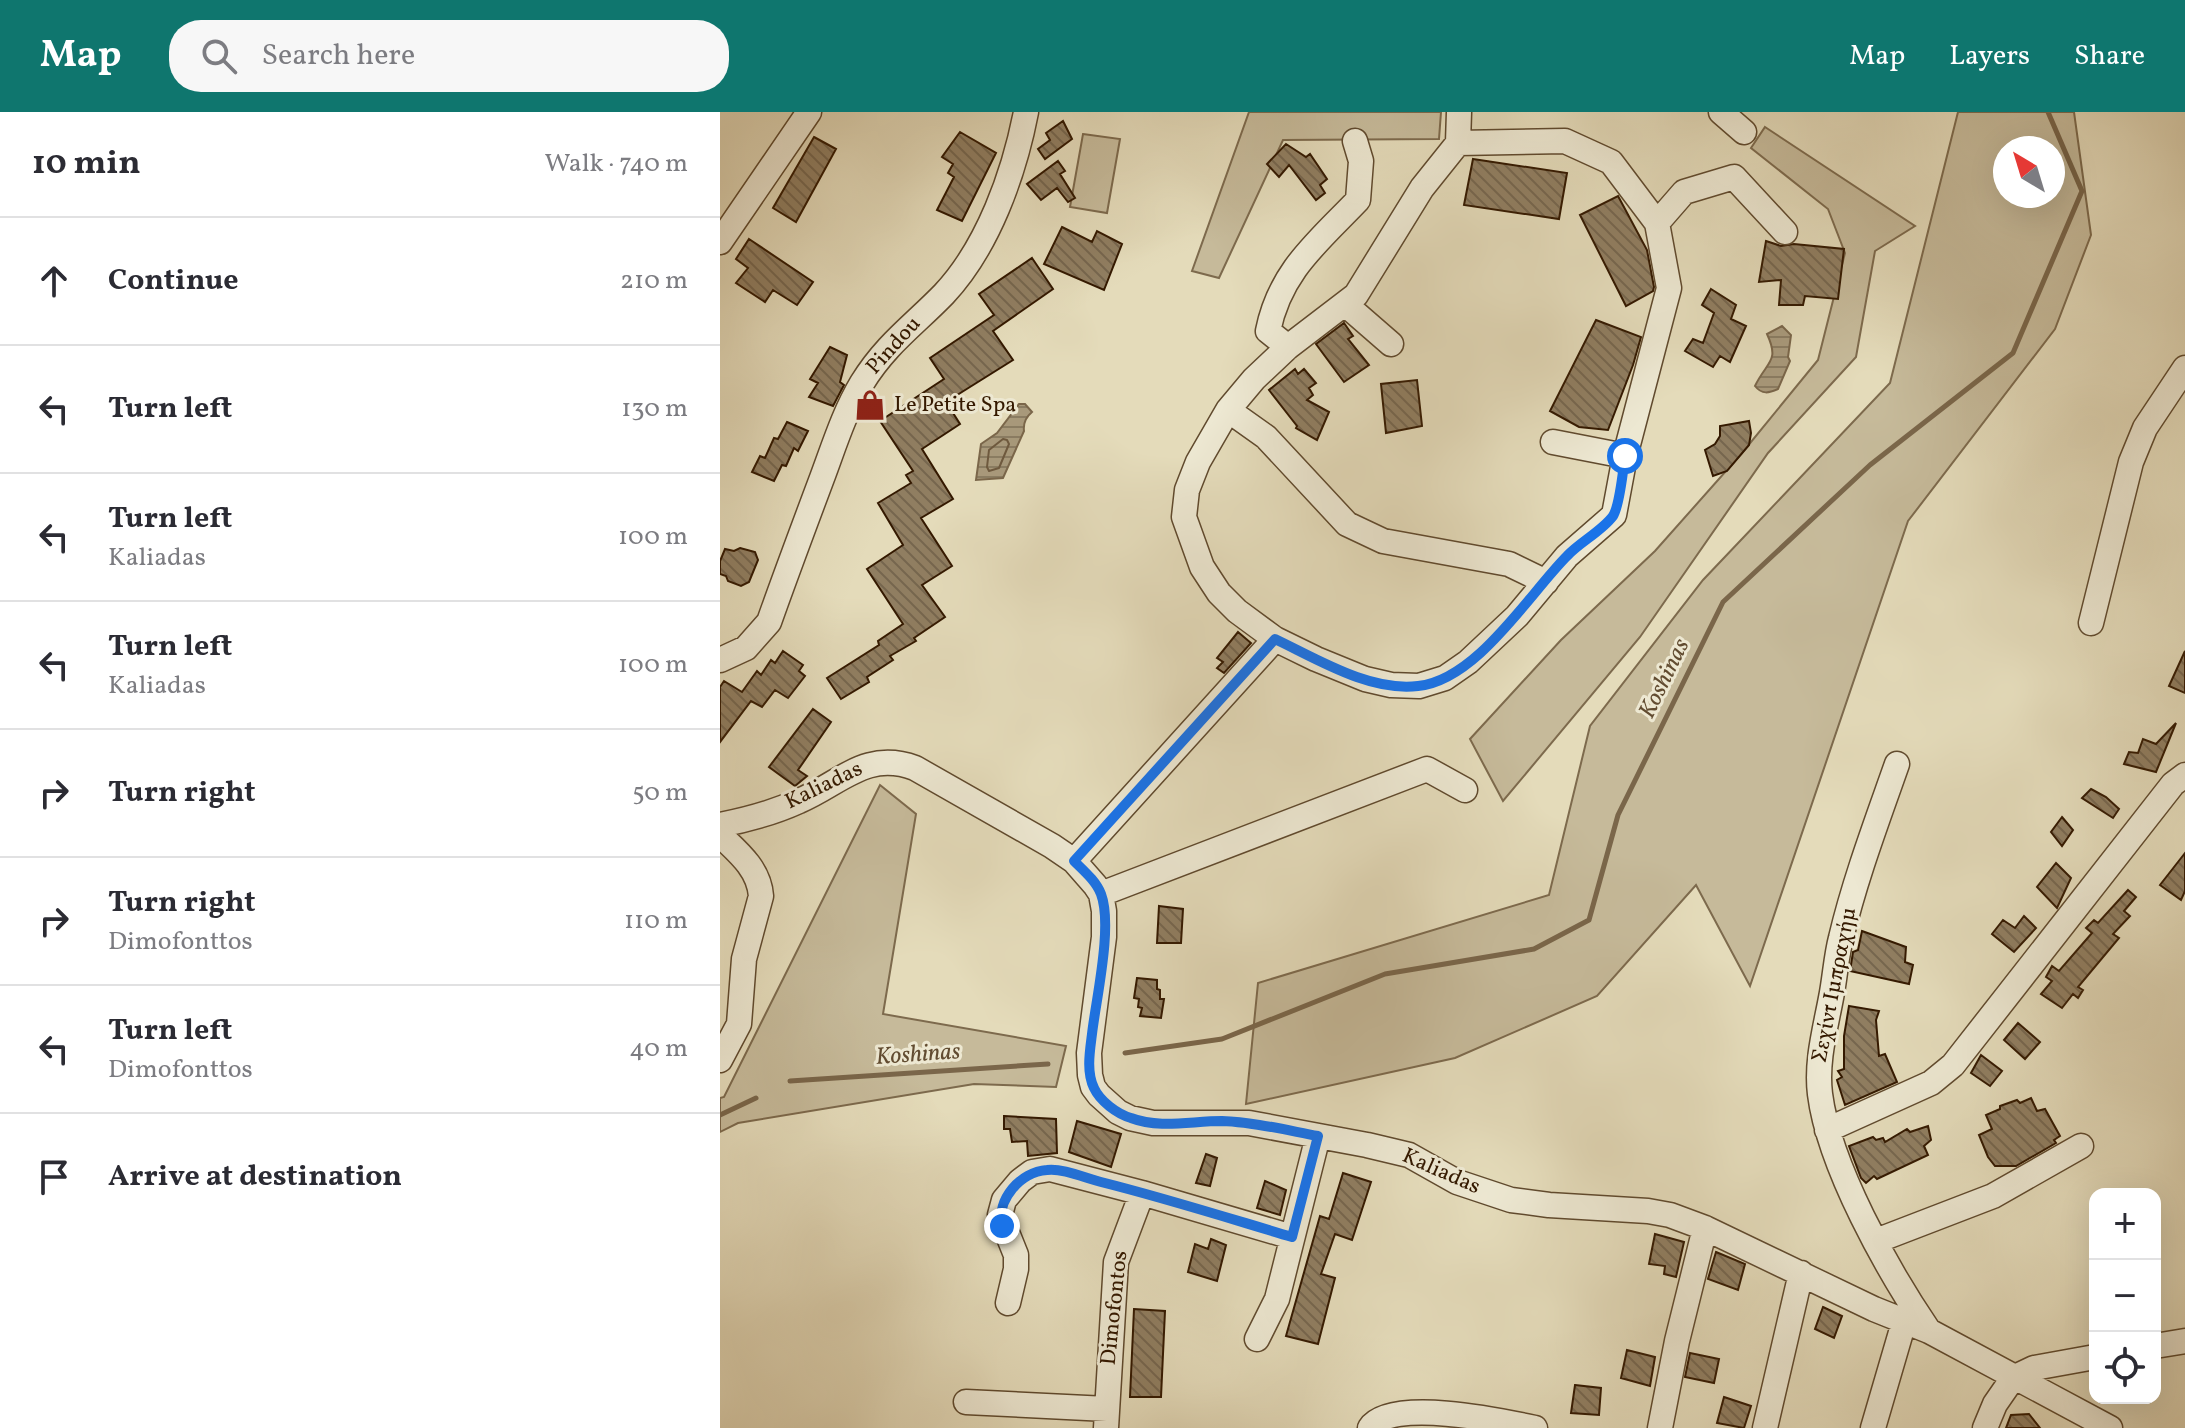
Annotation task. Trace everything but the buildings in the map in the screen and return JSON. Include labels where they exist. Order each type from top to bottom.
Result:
[{"type":"street","points":[[720,242],[809,112]]},
{"type":"street","name":"Pindou","points":[[720,660],[746,648],[769,622],[849,405],[889,346],[944,294],[966,266],[1004,192],[1026,112]]},
{"type":"street","points":[[1458,143],[1565,141],[1611,162],[1657,223],[1669,288],[1625,456],[1614,515],[1567,556],[1517,616],[1468,662],[1445,678],[1419,686],[1391,685],[1365,679],[1275,639],[1237,611],[1219,593],[1202,567],[1184,517],[1187,490],[1198,462],[1228,410],[1254,379],[1288,347],[1356,295],[1422,188],[1458,143],[1459,112]]},
{"type":"street","points":[[1721,112],[1744,132]]},
{"type":"street","points":[[1288,347],[1268,331],[1273,309],[1293,267],[1358,200],[1361,161],[1355,141]]},
{"type":"street","points":[[1657,223],[1684,192],[1734,177],[1785,232]]},
{"type":"street","points":[[1345,304],[1391,344]]},
{"type":"street","points":[[2091,623],[2131,462],[2145,428],[2185,368]]},
{"type":"street","points":[[1228,410],[1266,437],[1347,524],[1383,541],[1509,564],[1546,582]]},
{"type":"street","points":[[1553,442],[1625,456]]},
{"type":"street","points":[[1074,861],[1275,639]]},
{"type":"street","name":"Kaliadas","points":[[720,825],[789,806],[864,766],[892,761],[915,768],[1074,861],[1087,873],[1101,894],[1104,937],[1089,1053],[1090,1075],[1099,1095],[1130,1118],[1153,1123],[1249,1123],[1409,1155],[1457,1182],[1511,1200],[1670,1215],[1705,1228],[1929,1331],[2110,1428]]},
{"type":"street","name":"Σεχίντ Ιμπραχήμ","points":[[1897,764],[1840,941],[1818,1064],[1827,1130],[1841,1167],[1900,1287],[1929,1331]]},
{"type":"street","points":[[1101,894],[1427,769],[1465,790]]},
{"type":"street","points":[[1827,1130],[1931,1083],[1953,1065],[2173,784],[2185,775]]},
{"type":"street","points":[[720,835],[747,861],[760,886],[761,896],[744,959],[739,1024],[720,1060]]},
{"type":"street","points":[[1257,1339],[1277,1299],[1318,1136]]},
{"type":"street","points":[[1876,1241],[1993,1196],[2081,1146]]},
{"type":"street","points":[[1008,1303],[1016,1255],[1000,1215],[1004,1200],[1032,1172],[1050,1169],[1292,1237]]},
{"type":"street","name":"Dimofontos","points":[[1106,1419],[1116,1262],[1142,1193]]},
{"type":"street","points":[[1660,1428],[1677,1341],[1705,1228]]},
{"type":"street","points":[[1765,1428],[1801,1273]]},
{"type":"street","points":[[1873,1428],[1904,1322]]},
{"type":"street","points":[[2161,1345],[2185,1341]]},
{"type":"street","points":[[1985,1428],[1995,1404],[2013,1378],[2034,1368],[2089,1358]]},
{"type":"street","points":[[966,1402],[1106,1419]]},
{"type":"street","points":[[1370,1428],[1383,1416],[1403,1412],[1535,1428]]},
{"type":"shaded area","points":[[1249,112],[1441,112],[1439,139],[1283,140],[1219,278],[1192,271]]},
{"type":"shaded area","points":[[1958,112],[2074,112],[2091,235],[2055,329],[1908,521],[1750,986],[1696,885],[1597,996],[1455,1058],[1246,1104],[1258,983],[1549,895],[1590,726],[1703,580],[1890,383]]},
{"type":"shaded area","points":[[1765,127],[1915,226],[1875,251],[1856,357],[1768,453],[1640,637],[1503,801],[1470,739],[1561,640],[1655,551],[1742,453],[1818,360],[1845,253],[1828,209],[1751,148]]},
{"type":"shaded area","points":[[1083,134],[1120,139],[1107,213],[1070,207]]},
{"type":"shaded area","points":[[880,785],[916,814],[883,1014],[1066,1046],[1056,1087],[974,1084],[738,1123],[720,1132],[720,1098],[724,1097]]},
{"type":"water","points":[[1782,326],[1791,335],[1790,361],[1778,389],[1763,392],[1755,386],[1772,356],[1767,334]]},
{"type":"water","points":[[1019,404],[1025,404],[1032,412],[1025,420],[1024,431],[1003,478],[976,480],[981,444],[997,433]]},
{"type":"waterway","name":"Koshinas","points":[[1125,1053],[1222,1039],[1385,974],[1534,949],[1589,920],[1618,815],[1723,602],[1870,465],[2013,353],[2082,191],[2048,112]]},
{"type":"waterway","name":"Koshinas","points":[[790,1081],[1048,1064]]},
{"type":"waterway","name":"Koshinas","points":[[720,1115],[756,1098]]},
{"type":"place","name":"Le Petite Spa","points":[[870,405]]},
{"type":"route","points":[[1002,1226],[1000,1215],[1004,1200],[1020,1181],[1032,1172],[1050,1169],[1292,1237],[1318,1136],[1249,1123],[1176,1124],[1130,1118],[1106,1103],[1093,1087],[1089,1053],[1104,937],[1104,911],[1101,894],[1087,873],[1074,861],[1275,639],[1365,679],[1391,685],[1419,686],[1445,678],[1468,662],[1517,616],[1567,556],[1614,515],[1625,456]]}]
